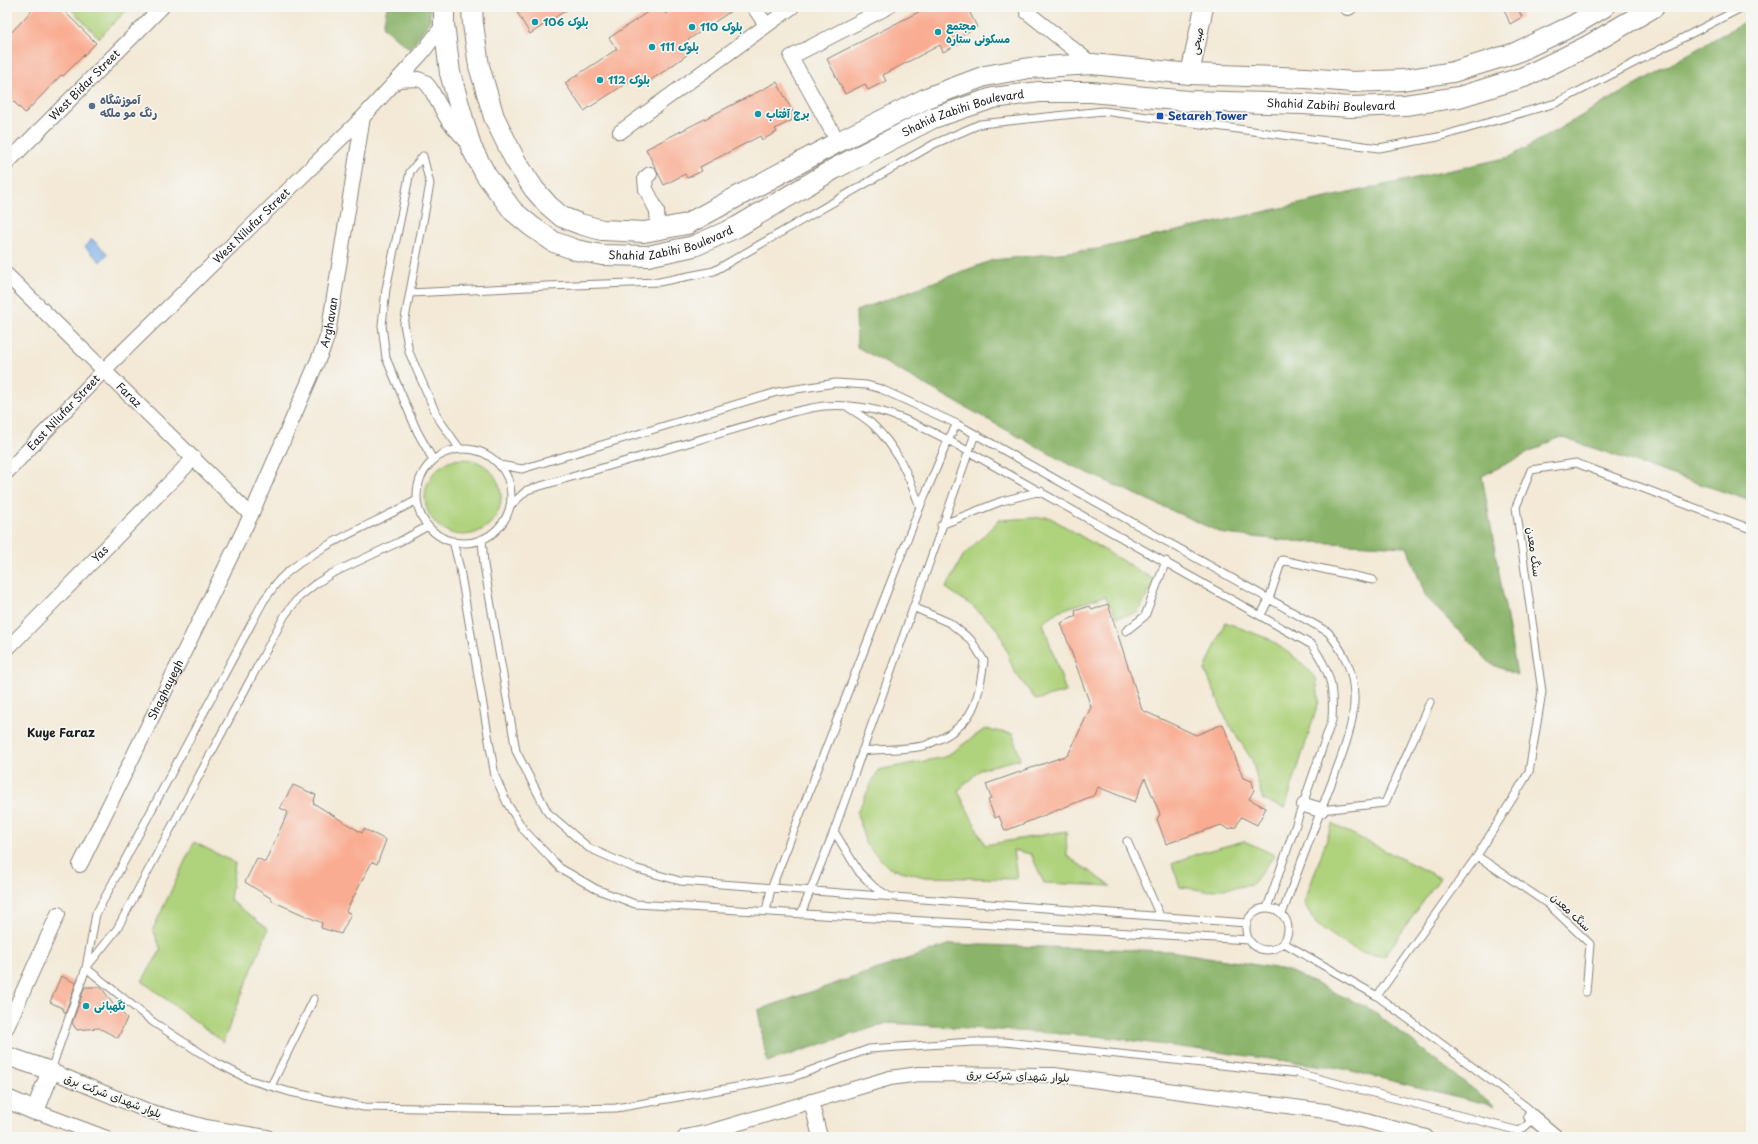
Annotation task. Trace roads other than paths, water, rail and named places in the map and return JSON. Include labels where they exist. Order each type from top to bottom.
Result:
[{"type":"main road","name":"Shahid Zabihi Boulevard","points":[[472,7],[479,66],[494,117],[515,160],[534,190],[562,217],[580,224],[602,230],[644,232],[687,224],[838,142],[929,97],[985,76],[1030,68],[1092,64],[1190,74],[1306,78],[1352,82],[1403,80],[1453,72],[1515,53],[1574,25],[1604,7]]},
{"type":"main road","name":"Shahid Zabihi Boulevard","points":[[444,15],[450,73],[471,147],[486,175],[513,211],[530,226],[554,242],[576,250],[602,255],[648,256],[694,246],[737,227],[834,170],[933,118],[993,98],[1039,92],[1090,92],[1188,101],[1303,104],[1351,108],[1405,105],[1458,97],[1524,77],[1586,47],[1654,7]]},
{"type":"main road","points":[[1188,101],[1190,74]]},
{"type":"street","name":"West Bidar Street","points":[[7,163],[162,7]]},
{"type":"street","points":[[754,7],[766,25]]},
{"type":"street","points":[[620,132],[792,7]]},
{"type":"street","points":[[838,142],[791,57],[888,7]]},
{"type":"street","points":[[1026,7],[1027,12],[1092,64]]},
{"type":"street","name":"صبحی","points":[[1190,74],[1204,7]]},
{"type":"street","points":[[1346,7],[1350,7]]},
{"type":"street","name":"West Nilufar Street","points":[[104,370],[363,117],[422,53],[444,15]]},
{"type":"street","points":[[397,80],[418,79],[425,82],[430,88],[449,122],[471,147]]},
{"type":"street","name":"Arghavan","points":[[251,515],[317,364],[328,334],[363,117]]},
{"type":"street","points":[[650,174],[645,178],[646,189],[657,211],[658,230]]},
{"type":"street","name":"Faraz","points":[[7,275],[251,515]]},
{"type":"street","name":"East Nilufar Street","points":[[7,472],[104,370]]},
{"type":"street","name":"Yas","points":[[7,649],[194,458]]},
{"type":"street","name":"Shaghayegh","points":[[80,865],[251,515]]},
{"type":"street","points":[[1304,805],[1320,810]]},
{"type":"street","points":[[7,1027],[58,914]]},
{"type":"street","name":"بلوار شهدای شرکت برق","points":[[7,1056],[51,1071],[148,1111],[206,1127],[267,1137]]},
{"type":"street","points":[[35,1111],[51,1071]]},
{"type":"street","name":"بلوار شهدای شرکت برق","points":[[685,1137],[709,1132],[890,1078],[919,1074],[1054,1075],[1332,1112],[1426,1137]]},
{"type":"street","points":[[7,1099],[104,1137]]},
{"type":"street","points":[[811,1101],[820,1137]]},
{"type":"street","points":[[1531,1116],[1556,1137]]},
{"type":"lane","points":[[410,293],[659,282],[714,271],[934,144],[980,124],[1103,111],[1379,148],[1438,137],[1556,103],[1743,7]]},
{"type":"lane","points":[[433,460],[417,431],[386,358],[382,325],[386,289],[410,172],[423,156],[430,184],[404,324],[409,352],[438,418],[460,449]]},
{"type":"lane","points":[[500,465],[522,469],[777,392],[836,383],[867,385],[881,389],[975,434],[1328,632],[1344,653],[1352,676],[1354,715],[1341,757],[1282,914]]},
{"type":"lane","points":[[510,506],[527,490],[793,412],[823,406],[866,407],[910,421],[948,440],[1312,644],[1325,664],[1331,684],[1333,704],[1332,720],[1304,805],[1267,908]]},
{"type":"lane","points":[[846,406],[872,424],[892,445],[909,475],[920,507]]},
{"type":"lane","points":[[766,911],[771,889],[920,507],[956,424]]},
{"type":"lane","points":[[801,914],[834,831],[975,434]]},
{"type":"lane","points":[[460,449],[475,450],[488,455],[500,465],[507,477],[511,491],[510,506],[504,520],[494,531],[482,539],[468,542],[453,541],[440,536],[428,526],[420,514],[417,500],[418,485],[423,472],[433,460],[445,452],[460,449]]},
{"type":"lane","name":"سنگ معدن","points":[[1377,996],[1477,856],[1529,772],[1542,692],[1516,507],[1530,470],[1576,463],[1751,529]]},
{"type":"lane","points":[[942,525],[1002,501],[1041,491]]},
{"type":"lane","points":[[51,1071],[86,968],[96,914],[264,600],[280,579],[299,563],[317,552],[417,500]]},
{"type":"lane","points":[[86,968],[117,929],[285,615],[299,597],[331,574],[399,542],[428,526]]},
{"type":"lane","points":[[482,539],[484,565],[516,751],[548,813],[589,848],[634,868],[680,881],[771,889],[1247,923]]},
{"type":"lane","points":[[453,541],[460,569],[495,776],[523,829],[560,868],[596,889],[635,904],[1249,940]]},
{"type":"lane","points":[[1260,615],[1269,599],[1282,560],[1373,580]]},
{"type":"lane","points":[[1126,631],[1145,616],[1166,561]]},
{"type":"lane","points":[[862,751],[924,746],[950,734],[964,723],[979,690],[984,661],[971,640],[950,623],[913,607]]},
{"type":"lane","points":[[1320,810],[1385,803],[1430,702]]},
{"type":"lane","points":[[834,831],[859,872],[874,887],[891,897]]},
{"type":"lane","points":[[1127,841],[1160,916]]},
{"type":"lane","name":"سنگ معدن","points":[[1477,856],[1548,904],[1590,944],[1586,992]]},
{"type":"lane","points":[[1267,908],[1278,911],[1282,914],[1288,925],[1287,938],[1284,943],[1279,948],[1266,951],[1253,946],[1249,940],[1246,929],[1247,923],[1254,912],[1267,908]]},
{"type":"lane","points":[[86,968],[166,1031],[213,1061],[250,1080],[290,1092],[364,1107],[532,1110],[616,1108],[793,1077],[869,1049],[972,1042],[1005,1042],[1297,1073],[1519,1131],[1527,1126],[1531,1116],[1528,1108],[1377,996],[1284,943]]},
{"type":"lane","points":[[271,1086],[314,999]]},
{"type":"water","points":[[92,239],[108,254],[100,262],[85,247]]},
{"type":"place","name":"بلوک 106","points":[[535,22]]},
{"type":"place","name":"بلوک 110","points":[[692,27]]},
{"type":"place","name":"مجتمع مسکونی ستاره","points":[[938,32]]},
{"type":"place","name":"بلوک 111","points":[[652,47]]},
{"type":"place","name":"بلوک 112","points":[[600,80]]},
{"type":"place","name":"آموزشگاه رنگ مو ملکه","points":[[92,106]]},
{"type":"place","name":"برج آفتاب","points":[[758,114]]},
{"type":"place","name":"Setareh Tower","points":[[1160,116]]},
{"type":"place","name":"نگهبانی","points":[[86,1006]]},
{"type":"district","name":"Kuye Faraz","points":[[61,733]]}]
